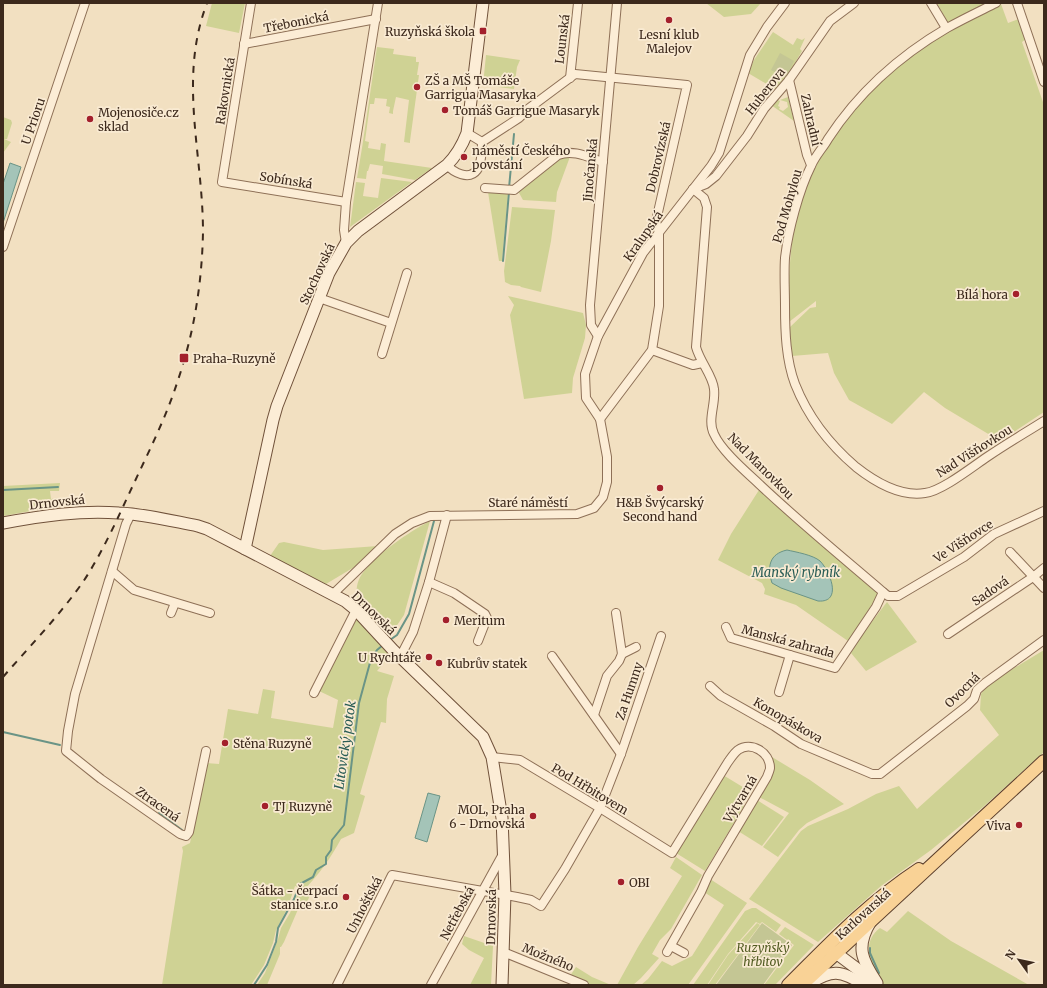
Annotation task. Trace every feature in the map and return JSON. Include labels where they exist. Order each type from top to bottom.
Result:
[{"type":"main road","points":[[346,242],[366,225],[447,166],[458,152],[467,134],[483,3]]},
{"type":"main road","name":"Stochovská","points":[[245,549],[273,420],[329,273],[346,242]]},
{"type":"main road","name":"Drnovská","points":[[3,523],[36,517],[87,512],[131,514],[202,527],[333,594],[356,610],[397,653],[483,737],[492,757],[502,818],[504,852],[505,894],[502,985]]},
{"type":"main road","name":"Karlovarská","points":[[788,985],[872,920],[1044,761]]},
{"type":"main road","name":"Karlovarská","points":[[802,985],[899,882],[945,852]]},
{"type":"main road","points":[[872,920],[865,935],[862,952],[872,985]]},
{"type":"main road","points":[[831,953],[872,985]]},
{"type":"main road","points":[[807,985],[820,977],[836,973],[847,975],[872,985]]},
{"type":"street","name":"U Prioru","points":[[3,247],[86,3]]},
{"type":"street","name":"Rakovnická","points":[[222,182],[251,3]]},
{"type":"street","name":"Stochovská","points":[[346,242],[344,230],[346,202],[378,3]]},
{"type":"street","name":"Lounská","points":[[570,78],[578,3]]},
{"type":"street","name":"Jinočanská","points":[[598,336],[591,325],[590,305],[602,162],[618,3]]},
{"type":"street","name":"Kralupská","points":[[602,497],[606,482],[607,457],[600,419],[586,398],[585,374],[598,336],[643,253],[711,166],[718,152],[750,54],[767,27],[785,3]]},
{"type":"street","name":"Huberova","points":[[693,189],[706,184],[716,176],[747,136],[764,109],[790,80],[830,21],[854,3]]},
{"type":"street","points":[[931,3],[946,28]]},
{"type":"street","name":"Pod Mohylou","points":[[786,337],[785,260],[788,238],[811,165],[840,121],[872,85],[905,56],[946,28],[996,3]]},
{"type":"street","points":[[1017,3],[1044,82]]},
{"type":"street","name":"Třebonická","points":[[244,44],[376,19]]},
{"type":"street","points":[[482,142],[519,118],[528,109],[575,74],[610,78]]},
{"type":"street","name":"Dobrovízská","points":[[610,78],[687,86],[656,221],[659,233],[659,306],[652,350]]},
{"type":"street","name":"Zahradní","points":[[790,80],[807,155],[811,165]]},
{"type":"street","points":[[467,134],[482,142]]},
{"type":"street","points":[[447,166],[460,175],[473,174],[477,170],[480,162],[482,142]]},
{"type":"street","points":[[485,188],[514,190],[558,155],[566,152],[572,152],[602,162]]},
{"type":"street","name":"Sobínská","points":[[222,182],[346,202]]},
{"type":"street","name":"Nad Manovkou","points":[[693,189],[704,198],[707,207],[696,347],[699,357],[714,388],[711,424],[718,441],[743,469],[771,495],[883,592],[888,596],[898,596]]},
{"type":"street","points":[[382,354],[406,273]]},
{"type":"street","points":[[319,298],[391,323]]},
{"type":"street","name":"Nad Višňovkou","points":[[786,337],[795,383],[806,410],[824,435],[844,457],[862,472],[881,484],[896,490],[926,493],[946,484],[1044,420]]},
{"type":"street","points":[[600,419],[652,350],[693,365],[702,363]]},
{"type":"street","name":"Staré náměstí","points":[[333,594],[394,534],[412,523],[430,516],[577,514],[594,508],[602,497]]},
{"type":"street","name":"Ve Višňovce","points":[[898,596],[964,557],[994,534],[1044,511]]},
{"type":"street","points":[[131,514],[126,524],[112,571],[134,590],[210,613]]},
{"type":"street","points":[[397,653],[413,632],[429,582],[447,515]]},
{"type":"street","points":[[1010,552],[1044,588]]},
{"type":"street","name":"Sadová","points":[[948,634],[1044,568]]},
{"type":"street","name":"Ztracená","points":[[112,571],[75,694],[66,750],[101,779],[180,834],[186,836],[189,832],[206,751]]},
{"type":"street","points":[[429,582],[454,593],[485,614],[487,618],[478,641]]},
{"type":"street","name":"Manská zahrada","points":[[726,628],[731,638],[835,668],[876,607],[883,592]]},
{"type":"street","points":[[171,613],[175,603]]},
{"type":"street","points":[[314,693],[356,610]]},
{"type":"street","points":[[594,715],[607,676],[619,661],[622,654],[616,613]]},
{"type":"street","name":"Za Humny","points":[[505,894],[531,900],[541,906],[600,808],[621,754],[661,636]]},
{"type":"street","name":"Ovocná","points":[[880,774],[967,706],[974,699],[977,690],[985,683],[1044,640]]},
{"type":"street","points":[[622,654],[636,647]]},
{"type":"street","points":[[779,692],[790,655]]},
{"type":"street","name":"Za Humny","points":[[552,656],[621,754]]},
{"type":"street","name":"Konopáskova","points":[[710,686],[721,696],[774,726],[801,744],[872,774],[880,774]]},
{"type":"street","name":"Výtvarná","points":[[672,853],[733,755],[738,750],[745,747],[752,747],[760,750],[768,758],[770,768],[768,777],[708,876],[701,892],[669,949],[684,953]]},
{"type":"street","name":"Pod Hřbitovem","points":[[492,757],[520,760],[672,853]]},
{"type":"street","name":"Netřebská","points":[[432,985],[504,852]]},
{"type":"street","name":"Unhošťská","points":[[337,985],[392,875],[482,891]]},
{"type":"street","points":[[482,891],[505,894]]},
{"type":"street","name":"Možného","points":[[503,953],[584,985]]},
{"type":"green space","points":[[212,3],[245,3],[239,33],[206,26]]},
{"type":"green space","points":[[706,3],[761,3],[751,14],[724,17]]},
{"type":"green space","points":[[937,3],[989,3],[949,25]]},
{"type":"green space","points":[[1001,4],[1008,23],[1019,19],[1026,39],[1022,42],[1044,105],[1044,412],[1000,441],[945,408],[924,392],[892,424],[849,400],[834,373],[828,353],[792,356],[789,328],[810,308],[816,307],[816,301],[789,322],[789,285],[794,227],[798,208],[810,173],[822,151],[836,131],[887,73],[942,35]]},
{"type":"green space","points":[[773,32],[793,45],[797,38],[802,40],[805,38],[800,49],[802,51],[777,90],[748,73],[754,60]]},
{"type":"green space","points":[[377,47],[394,49],[393,54],[416,57],[416,62],[419,62],[417,75],[419,75],[410,143],[404,142],[409,100],[396,97],[393,114],[389,113],[390,107],[386,106],[387,99],[375,98],[374,104],[370,104],[365,141],[369,142],[368,148],[380,150],[381,143],[386,144],[384,161],[432,168],[415,180],[382,174],[383,166],[370,164],[366,179],[357,178]]},
{"type":"green space","points":[[780,53],[794,61],[786,78],[771,70]]},
{"type":"green space","points":[[486,55],[520,60],[517,67],[514,89],[483,85]]},
{"type":"green space","points":[[788,97],[794,121],[771,105],[776,99],[780,101],[778,106],[780,107],[779,109],[783,111],[788,107],[787,102],[780,100]]},
{"type":"green space","points":[[3,117],[11,120],[12,123],[7,139],[4,139],[11,142],[3,153]]},
{"type":"green space","points":[[571,154],[557,192],[556,202],[523,200],[518,191],[562,155]]},
{"type":"green space","points":[[381,178],[412,182],[350,227],[356,182],[365,183],[363,196],[378,198]]},
{"type":"green space","points":[[488,192],[508,193],[502,261],[499,261]]},
{"type":"green space","points":[[512,207],[555,210],[551,241],[541,292],[511,285],[505,282],[504,271]]},
{"type":"green space","points":[[508,296],[583,313],[586,325],[585,338],[573,378],[572,393],[524,399],[510,315],[514,305]]},
{"type":"green space","points":[[60,483],[59,491],[50,491],[51,499],[57,498],[58,506],[3,516],[3,486]]},
{"type":"green space","points":[[759,490],[879,594],[848,641],[796,605],[764,594],[765,589],[762,583],[718,560],[731,534]]},
{"type":"green space","points":[[430,521],[404,615],[389,637],[367,614],[360,604],[357,593],[359,580],[368,566],[384,551],[412,531]]},
{"type":"green space","points":[[284,542],[323,550],[378,546],[356,566],[326,584],[270,556],[279,543]]},
{"type":"green space","points":[[887,602],[917,642],[866,671],[851,653],[861,636]]},
{"type":"green space","points":[[355,620],[357,620],[390,656],[377,671],[394,676],[387,699],[386,723],[381,722],[360,794],[365,796],[354,833],[341,839],[324,866],[304,890],[311,893],[304,909],[299,907],[284,942],[280,947],[280,954],[267,985],[257,985],[265,973],[281,928],[290,913],[300,888],[295,886],[287,909],[276,930],[273,943],[264,965],[251,985],[162,985],[183,851],[182,847],[190,843],[206,763],[219,764],[228,709],[258,714],[263,689],[275,691],[271,718],[333,728],[338,700],[319,691]]},
{"type":"green space","points":[[1044,650],[1044,752],[983,807],[931,850],[881,886],[818,942],[749,899],[801,831],[808,826],[848,809],[876,794],[899,786],[917,809],[999,735],[980,710],[981,694],[988,684]]},
{"type":"green space","points":[[772,757],[810,780],[844,804],[807,823],[799,830],[778,857],[763,847],[789,813],[759,797],[774,771]]},
{"type":"green space","points":[[723,775],[746,789],[743,799],[744,806],[705,871],[676,853]]},
{"type":"green space","points":[[757,800],[784,817],[762,846],[738,831]]},
{"type":"green space","points":[[676,857],[702,875],[671,929],[660,940],[652,954],[659,958],[633,985],[617,985],[638,947],[682,876],[670,868]]},
{"type":"green space","points":[[710,879],[747,903],[688,985],[641,985],[648,979],[662,961],[672,966],[692,956],[724,905],[704,892]]},
{"type":"green space","points":[[756,908],[781,925],[776,932],[762,922],[760,924],[756,922],[728,954],[707,985],[693,985],[745,911]]},
{"type":"green space","points":[[908,911],[951,941],[1029,985],[885,985],[882,983],[883,981],[878,975],[871,961],[869,954],[870,940],[880,928],[887,932]]},
{"type":"green space","points":[[757,923],[760,925],[715,985],[708,985],[728,955]]},
{"type":"green space","name":"Ruzyňský hřbitov","points":[[762,923],[792,945],[763,985],[716,985]]},
{"type":"green space","points":[[785,927],[814,945],[775,985],[764,985],[794,945],[779,934]]},
{"type":"green space","points":[[464,936],[493,946],[491,985],[470,985],[484,958],[469,950],[462,944]]},
{"type":"green space","points":[[576,967],[592,977],[611,985],[590,985],[570,976]]},
{"type":"water","points":[[10,163],[21,167],[3,223],[3,184]]},
{"type":"water","name":"Manský rybník","points":[[787,550],[809,555],[820,561],[827,572],[832,586],[830,597],[826,600],[818,601],[781,588],[772,583],[770,577],[771,562],[776,555]]},
{"type":"water","points":[[428,793],[440,796],[427,842],[415,838]]},
{"type":"waterway","name":"Litovický potok","points":[[509,188],[514,134]]},
{"type":"waterway","name":"Litovický potok","points":[[503,261],[509,192]]},
{"type":"waterway","points":[[3,490],[58,487]]},
{"type":"waterway","name":"Litovický potok","points":[[390,640],[397,635],[409,614],[434,521]]},
{"type":"waterway","name":"Litovický potok","points":[[254,985],[267,965],[276,942],[278,928],[294,899],[300,884],[313,877],[316,870],[326,864],[326,857],[331,850],[332,840],[344,825],[359,703],[371,659],[377,650],[383,645]]},
{"type":"waterway","points":[[3,732],[60,745]]},
{"type":"waterway","points":[[159,813],[182,830]]},
{"type":"waterway","points":[[870,948],[870,953],[879,973]]},
{"type":"railway","points":[[3,677],[64,607],[83,582],[98,558],[158,433],[173,396],[183,365],[196,308],[201,270],[203,232],[202,203],[194,117],[193,88],[194,60],[199,31],[207,3]]},
{"type":"place","name":"Lesní klub Malejov","points":[[669,20]]},
{"type":"place","name":"Ruzyňská škola","points":[[483,31]]},
{"type":"place","name":"ZŠ a MŠ Tomáše Garrigua Masaryka","points":[[417,87]]},
{"type":"place","name":"Tomáš Garrigue Masaryk","points":[[445,110]]},
{"type":"place","name":"Mojenosiče.cz sklad","points":[[90,119]]},
{"type":"place","name":"náměstí Českého povstání","points":[[464,157]]},
{"type":"place","name":"Bílá hora","points":[[1016,294]]},
{"type":"place","name":"Praha-Ruzyně","points":[[184,358]]},
{"type":"place","name":"H&B Švýcarský Second hand","points":[[660,488]]},
{"type":"place","name":"Meritum","points":[[446,620]]},
{"type":"place","name":"U Rychtáře","points":[[429,657]]},
{"type":"place","name":"Kubrův statek","points":[[439,663]]},
{"type":"place","name":"Stěna Ruzyně","points":[[225,743]]},
{"type":"place","name":"TJ Ruzyně","points":[[265,806]]},
{"type":"place","name":"MOL, Praha 6 - Drnovská","points":[[533,816]]},
{"type":"place","name":"Viva","points":[[1019,825]]},
{"type":"place","name":"OBI","points":[[621,882]]},
{"type":"place","name":"Šátka - čerpací stanice s.r.o","points":[[346,897]]}]
